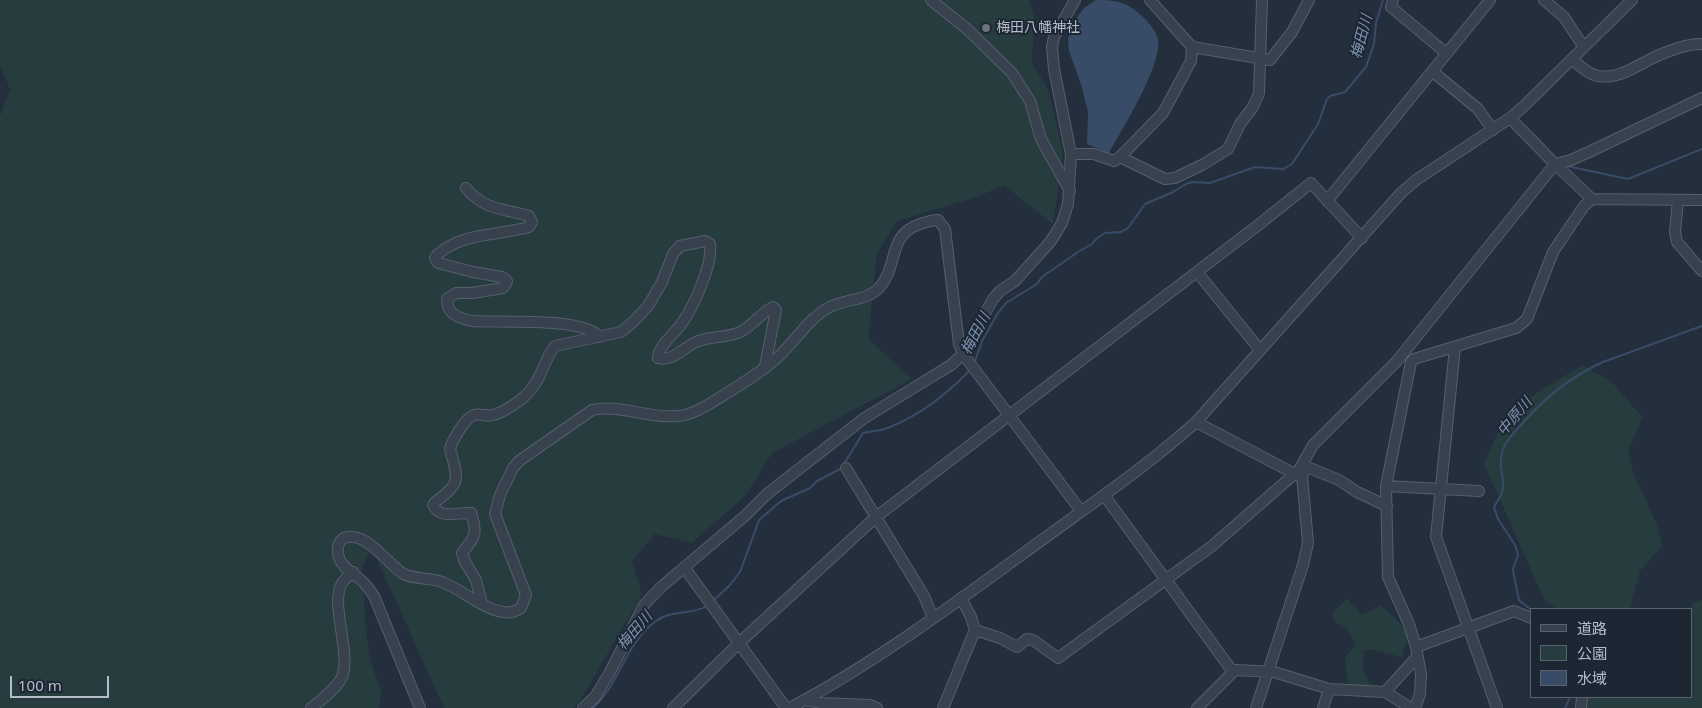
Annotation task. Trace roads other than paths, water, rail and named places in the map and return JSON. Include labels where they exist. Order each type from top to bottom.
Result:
[{"type":"street","points":[[931,0],[967,29],[1012,73],[1030,101],[1041,139],[1070,191]]},
{"type":"street","points":[[583,708],[595,697],[607,678],[644,605],[661,587],[746,515],[766,494],[863,419],[936,374],[963,354],[993,299],[1000,291],[1015,281],[1051,241],[1065,215],[1070,191],[1071,154],[1054,69],[1052,47],[1054,36],[1075,0]]},
{"type":"street","points":[[1150,0],[1192,47],[1270,60],[1296,25],[1309,0]]},
{"type":"street","points":[[1120,157],[1165,179],[1175,178],[1202,165],[1228,149],[1240,124],[1253,106],[1259,93],[1262,0]]},
{"type":"street","points":[[1393,0],[1391,7],[1446,53]]},
{"type":"street","points":[[1326,201],[1490,0]]},
{"type":"street","points":[[1544,0],[1564,17],[1584,46]]},
{"type":"street","points":[[790,708],[873,660],[1104,495],[1172,444],[1196,422],[1401,193],[1416,180],[1510,118],[1632,0]]},
{"type":"street","points":[[1572,59],[1587,72],[1597,76],[1606,76],[1618,74],[1672,50],[1692,44],[1702,44]]},
{"type":"street","points":[[1071,154],[1094,154],[1114,161],[1120,157],[1163,113],[1191,61],[1192,47]]},
{"type":"street","points":[[1432,71],[1478,109],[1493,130]]},
{"type":"street","points":[[1256,708],[1303,566],[1308,543],[1298,475],[1313,445],[1397,361],[1554,164],[1571,160],[1589,152],[1702,98]]},
{"type":"street","points":[[1510,118],[1554,164],[1592,199]]},
{"type":"street","points":[[673,708],[876,517],[1311,183],[1362,238]]},
{"type":"street","points":[[466,188],[480,202],[494,209],[529,216],[532,222],[529,227],[524,229],[483,234],[458,241],[436,255],[435,258],[438,263],[502,277],[507,280],[503,288],[450,295],[447,299],[447,306],[451,313],[472,321],[564,323],[585,329],[597,334],[599,337]]},
{"type":"street","points":[[1415,708],[1420,694],[1420,674],[1416,652],[1409,624],[1388,577],[1386,486],[1409,366],[1414,359],[1516,328],[1527,319],[1553,252],[1584,206],[1592,199],[1702,200]]},
{"type":"street","points":[[1678,200],[1675,232],[1677,242],[1702,271]]},
{"type":"street","points":[[420,708],[374,596],[353,572],[340,562],[337,550],[339,543],[343,539],[351,536],[363,540],[403,574],[442,582],[482,604],[505,613],[516,611],[521,608],[526,595],[495,514],[500,495],[513,468],[519,461],[592,410],[606,407],[677,416],[695,412],[706,406],[777,358],[814,318],[830,306],[859,298],[879,288],[890,267],[900,236],[906,230],[934,220],[938,220],[945,229],[959,344],[963,354],[1081,511]]},
{"type":"street","points":[[482,604],[476,580],[462,553],[472,541],[476,531],[471,514],[442,514],[433,505],[451,489],[457,480],[450,446],[466,420],[472,416],[493,415],[515,404],[526,395],[541,375],[549,353],[555,346],[621,332],[648,306],[662,282],[674,254],[680,246],[705,241],[710,244],[711,251],[707,268],[694,302],[682,323],[662,348],[658,358],[664,359],[676,355],[696,342],[721,338],[742,331],[772,307],[776,310],[765,366]]},
{"type":"street","points":[[1197,272],[1260,350]]},
{"type":"street","points":[[1455,347],[1436,537],[1498,708]]},
{"type":"street","points":[[1397,361],[1409,366]]},
{"type":"street","points":[[1196,422],[1298,475]]},
{"type":"street","points":[[974,630],[1000,638],[1017,647],[1027,639],[1033,640],[1058,658],[1212,546],[1307,467],[1340,480],[1357,492],[1387,506]]},
{"type":"street","points":[[846,468],[924,596],[931,613],[935,616]]},
{"type":"street","points":[[1386,486],[1479,492]]},
{"type":"street","points":[[1104,495],[1233,672]]},
{"type":"street","points":[[684,567],[786,708]]},
{"type":"street","points":[[312,708],[343,675],[344,654],[338,597],[342,583],[353,572]]},
{"type":"street","points":[[943,708],[974,630],[972,617],[961,598]]},
{"type":"street","points":[[1385,692],[1416,652],[1514,612],[1530,618]]},
{"type":"street","points":[[1197,708],[1236,670],[1274,672],[1329,689],[1385,692],[1411,708]]},
{"type":"street","points":[[1323,708],[1329,689]]},
{"type":"street","points":[[805,700],[821,703],[870,705],[877,708]]},
{"type":"water","points":[[1096,0],[1116,1],[1133,8],[1151,26],[1158,40],[1158,51],[1148,81],[1109,153],[1087,144],[1088,112],[1081,84],[1069,51],[1068,39],[1072,26],[1084,8]]},
{"type":"waterway","name":"梅田川","points":[[974,364],[982,341],[1006,303],[1037,284],[1042,277],[1092,244],[1105,233],[1121,232],[1128,228],[1145,204],[1192,182],[1210,183],[1255,167],[1283,169],[1292,164],[1318,124],[1327,99],[1330,96],[1345,92],[1366,67],[1374,44],[1376,23],[1383,0]]},
{"type":"waterway","points":[[1567,166],[1628,179],[1702,149]]},
{"type":"waterway","name":"中原川","points":[[1530,609],[1519,600],[1513,569],[1518,555],[1515,545],[1498,519],[1494,507],[1503,490],[1501,457],[1507,441],[1539,406],[1558,389],[1580,374],[1603,362],[1702,326]]},
{"type":"waterway","name":"梅田川","points":[[844,464],[863,433],[887,428],[923,410],[943,395],[970,370]]},
{"type":"waterway","name":"梅田川","points":[[713,601],[730,585],[740,572],[759,520],[781,501],[810,488],[817,481],[842,468]]},
{"type":"waterway","name":"梅田川","points":[[593,708],[610,687],[637,640],[656,621],[668,615],[695,611],[707,606]]},
{"type":"waterway","name":"中原川","points":[[1565,708],[1570,698]]},
{"type":"place","name":"梅田八幡神社","points":[[986,28]]}]
